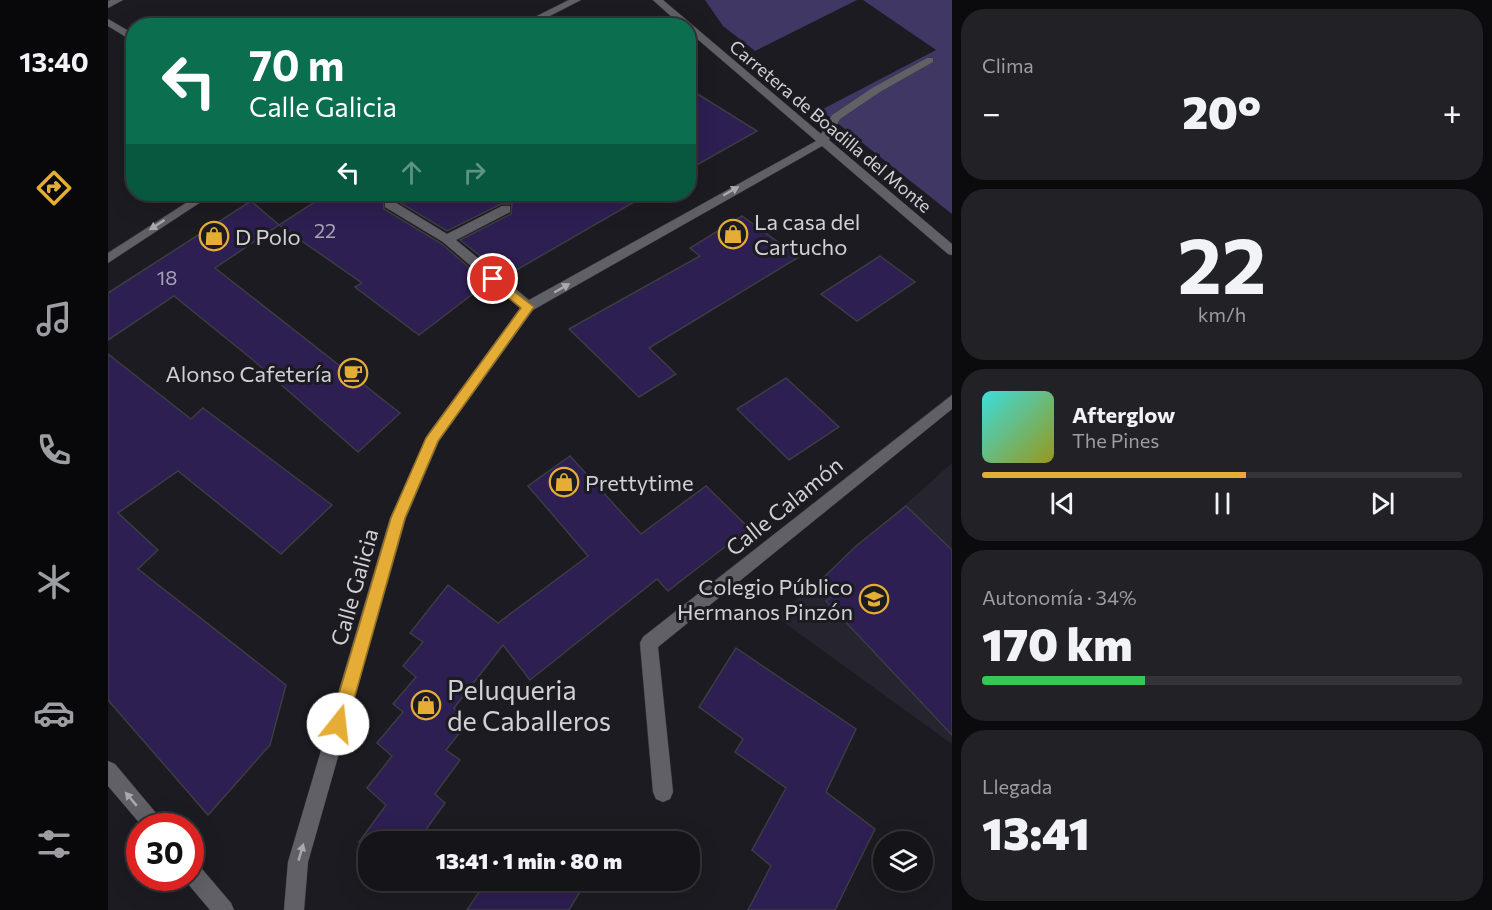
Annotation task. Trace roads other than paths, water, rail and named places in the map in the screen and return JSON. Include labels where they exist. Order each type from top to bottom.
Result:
[{"type":"street","points":[[108,5],[118,0]]},
{"type":"street","points":[[538,18],[576,0]]},
{"type":"street","name":"Carretera de Boadilla del Monte","points":[[658,0],[679,18]]},
{"type":"street","points":[[108,22],[126,34]]},
{"type":"street","name":"Carretera de Boadilla del Monte","points":[[696,33],[952,251]]},
{"type":"street","points":[[823,141],[836,117],[876,90],[930,60]]},
{"type":"street","name":"Calle Galicia","points":[[294,910],[298,862],[398,518],[433,438],[528,307],[823,141]]},
{"type":"street","points":[[108,259],[196,201]]},
{"type":"street","points":[[389,204],[447,239],[528,307]]},
{"type":"street","points":[[447,239],[506,209]]},
{"type":"street","name":"Calle Calamón","points":[[663,792],[649,643],[952,401]]},
{"type":"street","points":[[108,771],[143,813]]},
{"type":"street","points":[[204,886],[224,910]]},
{"type":"place","name":"La casa del Cartucho","points":[[733,234]]},
{"type":"place","name":"D Polo","points":[[214,236]]},
{"type":"place","name":"Alonso Cafetería","points":[[353,373]]},
{"type":"place","name":"Prettytime","points":[[564,482]]},
{"type":"place","name":"Colegio Público Hermanos Pinzón","points":[[874,599]]},
{"type":"place","name":"Peluqueria de Caballeros","points":[[426,705]]}]
